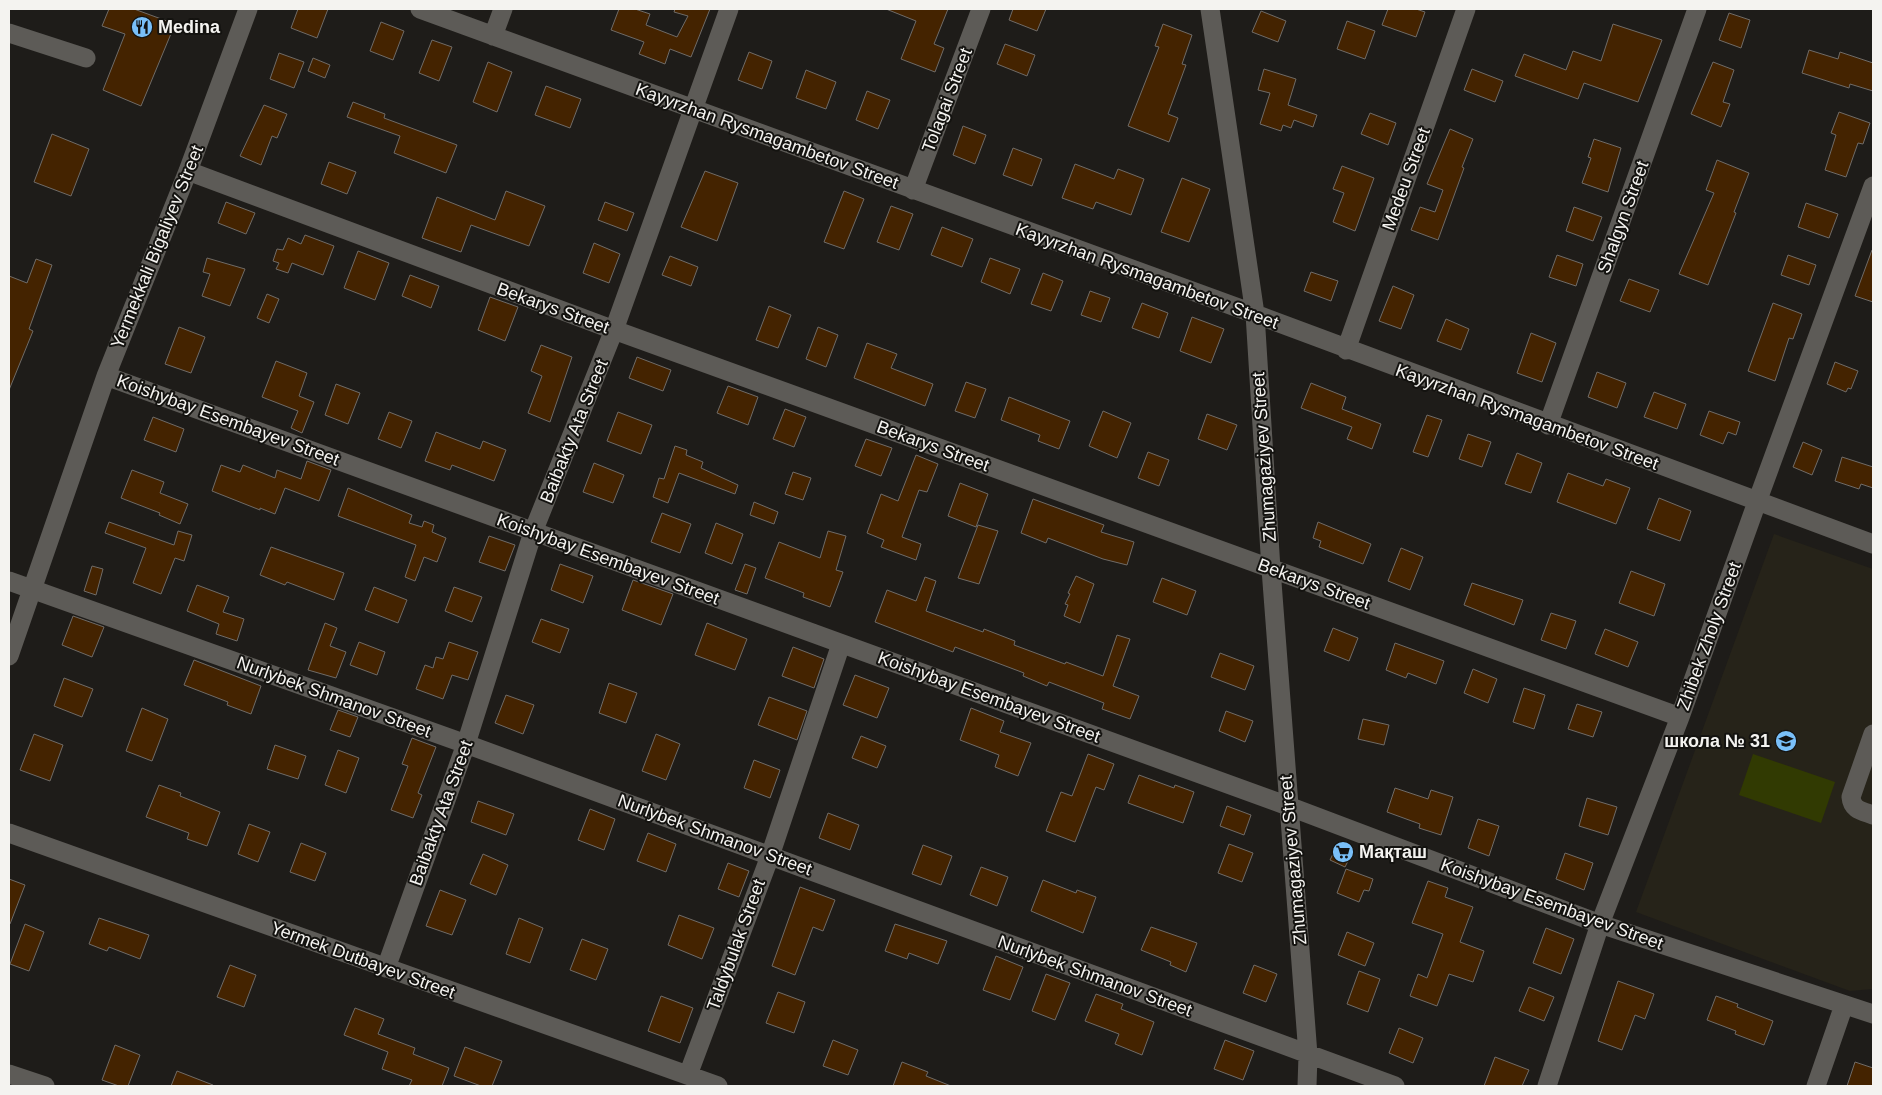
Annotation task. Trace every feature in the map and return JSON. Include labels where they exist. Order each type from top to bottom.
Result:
[{"type":"street","name":"Yermekkali Bigaliyev Street","points":[[9,656],[106,376],[188,171],[248,9]]},
{"type":"street","name":"Kayyrzhan Rysmagambetov Street","points":[[420,9],[1255,314],[1346,350],[1873,544]]},
{"type":"street","points":[[493,36],[503,9]]},
{"type":"street","name":"Baibakty Ata Street","points":[[386,968],[466,744],[533,532],[614,330],[728,9]]},
{"type":"street","name":"Tolagai Street","points":[[913,190],[981,9]]},
{"type":"street","name":"Zhumagaziyev Street","points":[[1210,9],[1255,314],[1288,806],[1308,1054],[1307,1086]]},
{"type":"street","name":"Medeu Street","points":[[1346,350],[1466,9]]},
{"type":"street","name":"Shalgyn Street","points":[[1548,425],[1698,9]]},
{"type":"street","points":[[9,33],[86,58]]},
{"type":"street","name":"Bekarys Street","points":[[188,171],[614,330],[1680,717]]},
{"type":"street","name":"Zhibek Zholy Street","points":[[1547,1086],[1600,924],[1680,717],[1873,186]]},
{"type":"street","name":"Koishybay Esembayev Street","points":[[106,376],[1288,806],[1600,924],[1873,1014]]},
{"type":"street","name":"Nurlybek Shmanov Street","points":[[9,581],[466,744],[1395,1086]]},
{"type":"street","name":"Taldybulak Street","points":[[688,1075],[770,856],[841,644]]},
{"type":"street","points":[[1873,734],[1851,797],[1851,804],[1857,809],[1873,816]]},
{"type":"street","name":"Yermek Dutbayev Street","points":[[9,833],[718,1086]]},
{"type":"street","points":[[1816,1086],[1844,1005]]},
{"type":"street","points":[[9,1074],[45,1086]]},
{"type":"shaded area","name":"школа № 31","points":[[1774,534],[1873,569],[1873,989],[1850,991],[1636,912]]},
{"type":"green space","points":[[1753,754],[1835,782],[1821,823],[1739,795]]},
{"type":"building","points":[[109,9],[134,9],[175,24],[141,106],[103,90],[125,34],[102,26]]},
{"type":"building","points":[[298,9],[328,9],[317,38],[291,28]]},
{"type":"building","points":[[619,9],[635,9],[650,14],[646,25],[677,37],[688,16],[674,12],[675,9],[710,9],[691,57],[670,49],[665,64],[639,54],[644,42],[611,30]]},
{"type":"building","points":[[886,9],[948,9],[934,44],[944,48],[935,72],[901,59],[916,21]]},
{"type":"building","points":[[1013,9],[1046,9],[1037,31],[1009,20]]},
{"type":"building","points":[[1388,9],[1416,9],[1425,12],[1416,37],[1382,25]]},
{"type":"building","points":[[1261,11],[1286,21],[1278,42],[1252,32]]},
{"type":"building","points":[[1729,13],[1750,20],[1741,48],[1719,40]]},
{"type":"building","points":[[1347,21],[1375,31],[1365,59],[1337,49]]},
{"type":"building","points":[[381,22],[404,31],[393,60],[370,51]]},
{"type":"building","points":[[1163,24],[1192,35],[1182,64],[1186,65],[1168,114],[1178,118],[1169,142],[1128,126],[1159,47],[1155,46]]},
{"type":"building","points":[[1613,24],[1662,40],[1638,102],[1584,83],[1578,99],[1515,76],[1524,54],[1566,70],[1573,51],[1601,61]]},
{"type":"building","points":[[432,40],[452,47],[439,81],[419,73]]},
{"type":"building","points":[[1005,44],[1035,55],[1027,76],[997,64]]},
{"type":"building","points":[[1809,50],[1838,59],[1840,52],[1873,63],[1873,91],[1850,84],[1849,88],[1802,73]]},
{"type":"building","points":[[749,52],[772,61],[762,89],[738,80]]},
{"type":"building","points":[[279,53],[304,62],[294,88],[270,79]]},
{"type":"building","points":[[313,58],[330,65],[325,78],[308,71]]},
{"type":"building","points":[[488,62],[512,72],[497,112],[473,102]]},
{"type":"building","points":[[1713,62],[1734,70],[1723,102],[1730,104],[1721,127],[1691,114]]},
{"type":"building","points":[[1264,69],[1296,79],[1288,105],[1317,115],[1313,127],[1294,120],[1291,128],[1283,125],[1281,131],[1260,124],[1270,93],[1258,90]]},
{"type":"building","points":[[1472,69],[1503,81],[1495,102],[1464,90]]},
{"type":"building","points":[[806,70],[836,82],[826,109],[796,98]]},
{"type":"building","points":[[546,86],[581,99],[570,128],[535,115]]},
{"type":"building","points":[[867,91],[890,100],[878,129],[856,120]]},
{"type":"building","points":[[353,102],[385,114],[384,118],[457,145],[446,173],[394,153],[400,136],[347,117]]},
{"type":"building","points":[[264,105],[287,114],[277,138],[272,136],[261,165],[240,156]]},
{"type":"building","points":[[1839,112],[1870,123],[1863,144],[1858,143],[1846,177],[1825,170],[1836,135],[1831,133]]},
{"type":"building","points":[[1370,113],[1396,123],[1388,145],[1361,134]]},
{"type":"building","points":[[963,126],[986,135],[975,164],[953,155]]},
{"type":"building","points":[[1450,129],[1473,139],[1438,240],[1411,230],[1420,207],[1435,212],[1443,190],[1427,184]]},
{"type":"building","points":[[52,134],[89,149],[71,196],[34,182]]},
{"type":"building","points":[[1594,139],[1621,148],[1608,192],[1582,183],[1591,158],[1588,157]]},
{"type":"building","points":[[1013,148],[1042,159],[1032,186],[1003,175]]},
{"type":"building","points":[[1717,160],[1749,173],[1734,212],[1736,213],[1708,285],[1679,274],[1714,193],[1706,190]]},
{"type":"building","points":[[329,162],[356,172],[347,194],[321,184]]},
{"type":"building","points":[[1075,164],[1114,179],[1118,169],[1144,179],[1131,215],[1096,202],[1093,209],[1062,198]]},
{"type":"building","points":[[1342,166],[1374,178],[1355,231],[1333,222],[1344,193],[1333,189]]},
{"type":"building","points":[[705,171],[738,183],[717,241],[681,227]]},
{"type":"building","points":[[1182,178],[1210,189],[1189,242],[1161,232]]},
{"type":"building","points":[[506,191],[545,206],[529,246],[471,225],[461,252],[422,238],[437,197],[495,220]]},
{"type":"building","points":[[844,191],[864,199],[844,249],[824,242]]},
{"type":"building","points":[[226,202],[255,213],[246,234],[218,223]]},
{"type":"building","points":[[605,202],[634,213],[627,231],[598,220]]},
{"type":"building","points":[[1806,203],[1838,214],[1829,238],[1798,227]]},
{"type":"building","points":[[891,206],[913,214],[899,250],[877,242]]},
{"type":"building","points":[[1574,207],[1602,217],[1593,241],[1566,231]]},
{"type":"building","points":[[942,227],[973,239],[962,267],[931,255]]},
{"type":"building","points":[[305,235],[334,246],[323,275],[292,263],[288,273],[276,269],[279,263],[273,261],[277,249],[283,250],[288,238],[301,244]]},
{"type":"building","points":[[594,243],[620,254],[609,283],[583,273]]},
{"type":"building","points":[[358,251],[389,263],[375,300],[344,288]]},
{"type":"building","points":[[1873,251],[1873,302],[1855,296]]},
{"type":"building","points":[[1557,255],[1583,264],[1576,286],[1549,277]]},
{"type":"building","points":[[1788,255],[1816,265],[1809,285],[1781,275]]},
{"type":"building","points":[[670,256],[698,267],[691,286],[662,275]]},
{"type":"building","points":[[207,258],[245,269],[230,306],[202,296],[210,274],[203,272]]},
{"type":"building","points":[[990,258],[1020,269],[1010,294],[981,282]]},
{"type":"building","points":[[36,259],[52,265],[29,329],[33,331],[9,390],[9,276],[27,283]]},
{"type":"building","points":[[1311,272],[1338,281],[1331,301],[1304,291]]},
{"type":"building","points":[[1043,273],[1063,281],[1051,311],[1031,304]]},
{"type":"building","points":[[410,275],[439,286],[431,308],[402,296]]},
{"type":"building","points":[[1629,279],[1659,290],[1650,312],[1620,301]]},
{"type":"building","points":[[1393,286],[1414,295],[1401,329],[1379,321]]},
{"type":"building","points":[[1090,291],[1110,298],[1101,322],[1081,315]]},
{"type":"building","points":[[267,294],[279,299],[269,323],[257,318]]},
{"type":"building","points":[[490,297],[518,307],[505,341],[478,330]]},
{"type":"building","points":[[1142,303],[1168,313],[1159,338],[1132,328]]},
{"type":"building","points":[[1773,303],[1802,314],[1793,339],[1789,338],[1775,381],[1748,371]]},
{"type":"building","points":[[769,306],[791,315],[778,348],[756,340]]},
{"type":"building","points":[[1192,317],[1224,329],[1211,363],[1180,351]]},
{"type":"building","points":[[1446,319],[1469,329],[1461,350],[1437,341]]},
{"type":"building","points":[[179,327],[205,337],[191,373],[165,364]]},
{"type":"building","points":[[818,327],[838,335],[826,367],[806,359]]},
{"type":"building","points":[[1531,333],[1556,343],[1542,382],[1517,373]]},
{"type":"building","points":[[867,343],[897,354],[891,368],[933,384],[925,406],[854,378]]},
{"type":"building","points":[[541,345],[572,357],[550,422],[528,413],[542,376],[531,371]]},
{"type":"building","points":[[637,357],[671,370],[663,391],[629,378]]},
{"type":"building","points":[[276,361],[307,373],[299,396],[314,402],[302,433],[291,428],[298,411],[262,397]]},
{"type":"building","points":[[1835,362],[1858,371],[1851,389],[1848,388],[1846,392],[1827,384]]},
{"type":"building","points":[[1597,372],[1626,383],[1617,408],[1588,397]]},
{"type":"building","points":[[966,382],[986,389],[975,418],[955,411]]},
{"type":"building","points":[[1311,383],[1346,397],[1342,409],[1381,424],[1372,449],[1347,439],[1352,427],[1301,408]]},
{"type":"building","points":[[336,384],[360,393],[348,424],[325,415]]},
{"type":"building","points":[[728,386],[758,397],[748,425],[717,413]]},
{"type":"building","points":[[1654,392],[1686,404],[1677,429],[1644,417]]},
{"type":"building","points":[[1009,397],[1070,421],[1059,449],[1038,441],[1040,435],[1001,420]]},
{"type":"building","points":[[785,409],[806,417],[794,447],[773,439]]},
{"type":"building","points":[[1103,411],[1131,423],[1117,458],[1089,446]]},
{"type":"building","points":[[1709,411],[1740,422],[1736,435],[1728,432],[1723,444],[1700,435]]},
{"type":"building","points":[[389,412],[412,421],[401,448],[378,439]]},
{"type":"building","points":[[618,412],[652,425],[641,454],[607,441]]},
{"type":"building","points":[[1207,414],[1237,425],[1227,450],[1198,439]]},
{"type":"building","points":[[1427,415],[1442,420],[1428,457],[1413,452]]},
{"type":"building","points":[[153,417],[184,429],[176,452],[144,440]]},
{"type":"building","points":[[436,432],[480,449],[483,441],[506,450],[494,481],[452,465],[450,470],[425,461]]},
{"type":"building","points":[[1468,434],[1491,442],[1482,467],[1459,459]]},
{"type":"building","points":[[866,439],[892,448],[881,476],[855,466]]},
{"type":"building","points":[[1803,442],[1822,450],[1812,475],[1793,467]]},
{"type":"building","points":[[675,446],[687,450],[686,455],[703,462],[701,468],[738,485],[735,494],[679,473],[668,503],[653,497],[659,478],[664,479]]},
{"type":"building","points":[[1148,452],[1169,460],[1159,486],[1138,478]]},
{"type":"building","points":[[1517,453],[1542,463],[1531,493],[1505,484]]},
{"type":"building","points":[[916,455],[938,464],[927,492],[919,490],[902,537],[921,544],[916,560],[881,547],[884,540],[867,533],[881,494],[898,501]]},
{"type":"building","points":[[1842,457],[1873,467],[1873,488],[1861,484],[1859,489],[1835,481]]},
{"type":"building","points":[[307,461],[331,470],[319,501],[285,488],[275,514],[212,491],[221,465],[240,472],[243,465],[275,478],[277,470],[301,479]]},
{"type":"building","points":[[594,463],[624,475],[613,503],[583,492]]},
{"type":"building","points":[[132,470],[164,482],[160,493],[188,504],[180,524],[159,515],[160,513],[121,498]]},
{"type":"building","points":[[793,472],[811,478],[803,500],[785,494]]},
{"type":"building","points":[[1568,473],[1603,486],[1606,479],[1630,488],[1616,524],[1557,502]]},
{"type":"building","points":[[960,483],[988,494],[976,527],[948,516]]},
{"type":"building","points":[[348,488],[412,515],[409,523],[422,527],[424,521],[434,525],[432,532],[446,538],[437,562],[424,557],[415,581],[405,577],[416,545],[338,516]]},
{"type":"building","points":[[1659,498],[1691,511],[1680,541],[1647,529]]},
{"type":"building","points":[[1033,499],[1104,525],[1101,532],[1134,542],[1127,565],[1103,559],[1048,538],[1046,543],[1021,533]]},
{"type":"building","points":[[754,502],[778,512],[774,524],[750,515]]},
{"type":"building","points":[[662,513],[691,524],[680,553],[651,542]]},
{"type":"building","points":[[109,522],[174,545],[178,531],[192,535],[184,561],[175,558],[161,594],[133,583],[146,548],[105,533]]},
{"type":"building","points":[[1318,522],[1371,544],[1363,564],[1319,547],[1321,541],[1313,538]]},
{"type":"building","points":[[716,523],[743,534],[732,564],[705,553]]},
{"type":"building","points":[[978,525],[998,531],[979,584],[958,578]]},
{"type":"building","points":[[828,531],[846,536],[836,570],[843,572],[830,607],[803,597],[804,593],[765,578],[779,542],[820,558]]},
{"type":"building","points":[[489,536],[515,545],[505,571],[479,562]]},
{"type":"building","points":[[271,547],[344,573],[334,600],[287,582],[285,585],[260,575]]},
{"type":"building","points":[[1401,548],[1423,557],[1410,590],[1388,581]]},
{"type":"building","points":[[560,564],[593,576],[583,603],[551,590]]},
{"type":"building","points":[[745,564],[756,568],[747,594],[735,590]]},
{"type":"building","points":[[92,566],[103,569],[96,595],[84,591]]},
{"type":"building","points":[[1631,571],[1665,584],[1654,616],[1619,603]]},
{"type":"building","points":[[1076,576],[1094,584],[1080,623],[1064,616],[1068,605],[1065,604],[1070,594],[1068,593]]},
{"type":"building","points":[[925,577],[936,581],[926,611],[983,632],[984,629],[1015,641],[1014,645],[1103,676],[1117,635],[1130,639],[1113,686],[1139,696],[1130,719],[1102,709],[1104,703],[1049,682],[1047,686],[1023,676],[1024,673],[955,647],[953,652],[875,622],[887,590],[916,601]]},
{"type":"building","points":[[1162,578],[1196,591],[1187,615],[1153,602]]},
{"type":"building","points":[[633,580],[673,594],[661,625],[622,610]]},
{"type":"building","points":[[1472,583],[1523,600],[1514,625],[1464,605]]},
{"type":"building","points":[[197,585],[229,597],[223,612],[244,619],[237,641],[216,634],[219,624],[187,611]]},
{"type":"building","points":[[374,587],[407,600],[398,623],[365,610]]},
{"type":"building","points":[[454,587],[482,597],[472,622],[445,611]]},
{"type":"building","points":[[1551,613],[1576,621],[1566,649],[1541,640]]},
{"type":"building","points":[[73,616],[104,627],[92,657],[62,645]]},
{"type":"building","points":[[541,619],[569,629],[560,653],[532,642]]},
{"type":"building","points":[[325,623],[337,628],[330,646],[346,652],[336,678],[308,670]]},
{"type":"building","points":[[707,623],[747,639],[735,670],[695,655]]},
{"type":"building","points":[[1333,628],[1358,638],[1349,661],[1324,651]]},
{"type":"building","points":[[1605,629],[1638,642],[1628,667],[1595,654]]},
{"type":"building","points":[[359,642],[385,652],[377,675],[350,665]]},
{"type":"building","points":[[449,642],[478,652],[468,680],[452,675],[443,699],[416,689],[425,665],[433,668],[436,657],[443,659]]},
{"type":"building","points":[[1395,643],[1444,661],[1436,684],[1408,673],[1406,678],[1386,670]]},
{"type":"building","points":[[793,647],[824,659],[814,688],[782,676]]},
{"type":"building","points":[[1220,653],[1254,666],[1245,690],[1211,677]]},
{"type":"building","points":[[194,660],[261,686],[251,714],[227,705],[228,702],[184,685]]},
{"type":"building","points":[[1473,669],[1497,679],[1488,703],[1464,693]]},
{"type":"building","points":[[855,675],[889,688],[877,718],[843,705]]},
{"type":"building","points":[[64,678],[93,689],[82,717],[54,706]]},
{"type":"building","points":[[609,683],[637,693],[626,723],[599,713]]},
{"type":"building","points":[[1524,688],[1545,695],[1534,729],[1513,722]]},
{"type":"building","points":[[506,695],[534,705],[523,734],[495,723]]},
{"type":"building","points":[[769,697],[807,711],[797,740],[758,725]]},
{"type":"building","points":[[1577,704],[1602,712],[1593,737],[1568,729]]},
{"type":"building","points":[[142,708],[168,719],[152,761],[126,751]]},
{"type":"building","points":[[971,708],[1004,721],[1000,732],[1031,743],[1018,776],[995,767],[999,755],[960,740]]},
{"type":"building","points":[[338,710],[358,717],[350,737],[330,730]]},
{"type":"building","points":[[1226,711],[1253,721],[1245,742],[1219,731]]},
{"type":"building","points":[[1363,719],[1389,725],[1384,745],[1358,739]]},
{"type":"building","points":[[34,734],[63,745],[50,781],[20,770]]},
{"type":"building","points":[[656,734],[680,744],[666,780],[642,771]]},
{"type":"building","points":[[861,736],[886,746],[877,768],[852,758]]},
{"type":"building","points":[[412,738],[436,747],[418,793],[422,795],[413,818],[391,810],[408,766],[402,764]]},
{"type":"building","points":[[275,745],[306,756],[298,779],[267,769]]},
{"type":"building","points":[[338,750],[359,758],[346,793],[325,785]]},
{"type":"building","points":[[1088,754],[1114,764],[1104,790],[1096,787],[1075,842],[1046,831],[1061,792],[1072,796]]},
{"type":"building","points":[[754,760],[780,770],[770,798],[744,788]]},
{"type":"building","points":[[1139,775],[1174,788],[1175,785],[1194,792],[1183,823],[1128,803]]},
{"type":"building","points":[[159,785],[181,793],[180,796],[220,812],[207,846],[187,839],[189,833],[146,817]]},
{"type":"building","points":[[1395,788],[1428,799],[1431,790],[1453,797],[1441,835],[1419,828],[1420,824],[1387,812]]},
{"type":"building","points":[[1587,798],[1617,807],[1608,835],[1579,826]]},
{"type":"building","points":[[478,801],[514,814],[506,835],[471,822]]},
{"type":"building","points":[[1227,806],[1251,815],[1244,835],[1220,826]]},
{"type":"building","points":[[590,809],[615,819],[604,850],[578,840]]},
{"type":"building","points":[[828,813],[859,825],[850,850],[819,838]]},
{"type":"building","points":[[1478,819],[1499,826],[1489,856],[1468,848]]},
{"type":"building","points":[[249,824],[270,832],[258,862],[238,854]]},
{"type":"building","points":[[648,833],[676,844],[666,872],[637,861]]},
{"type":"building","points":[[301,843],[326,853],[315,881],[290,872]]},
{"type":"building","points":[[1229,844],[1253,853],[1242,882],[1218,873]]},
{"type":"building","points":[[923,845],[952,856],[941,885],[912,874]]},
{"type":"building","points":[[1336,848],[1351,855],[1345,867],[1330,860]]},
{"type":"building","points":[[1565,853],[1593,863],[1584,890],[1556,879]]},
{"type":"building","points":[[483,854],[508,865],[496,895],[470,884]]},
{"type":"building","points":[[728,863],[749,871],[739,897],[718,889]]},
{"type":"building","points":[[981,867],[1008,877],[997,906],[970,895]]},
{"type":"building","points":[[1346,869],[1373,879],[1369,891],[1364,890],[1359,902],[1337,893]]},
{"type":"building","points":[[9,879],[25,885],[10,924],[9,924]]},
{"type":"building","points":[[1043,880],[1076,893],[1077,890],[1096,897],[1083,933],[1031,911]]},
{"type":"building","points":[[1428,881],[1448,888],[1445,897],[1473,907],[1460,942],[1484,951],[1473,982],[1449,974],[1437,1006],[1410,996],[1418,974],[1427,978],[1443,934],[1412,923]]},
{"type":"building","points":[[800,887],[835,900],[823,931],[813,927],[795,975],[772,966]]},
{"type":"building","points":[[440,890],[466,900],[452,935],[426,926]]},
{"type":"building","points":[[679,915],[714,928],[702,959],[668,945]]},
{"type":"building","points":[[99,918],[149,935],[140,959],[109,947],[107,951],[89,944]]},
{"type":"building","points":[[519,918],[543,928],[530,963],[506,954]]},
{"type":"building","points":[[25,924],[44,932],[29,971],[10,964]]},
{"type":"building","points":[[895,924],[947,941],[938,964],[909,953],[907,959],[885,951]]},
{"type":"building","points":[[1151,927],[1197,943],[1186,972],[1170,965],[1171,962],[1141,950]]},
{"type":"building","points":[[1546,928],[1574,939],[1561,974],[1533,963]]},
{"type":"building","points":[[1347,932],[1374,943],[1365,966],[1338,955]]},
{"type":"building","points":[[582,939],[608,949],[596,980],[570,970]]},
{"type":"building","points":[[996,956],[1023,967],[1010,1000],[983,990]]},
{"type":"building","points":[[230,965],[256,975],[244,1007],[217,997]]},
{"type":"building","points":[[1254,965],[1277,974],[1266,1002],[1243,993]]},
{"type":"building","points":[[1359,971],[1380,979],[1368,1012],[1347,1004]]},
{"type":"building","points":[[1046,974],[1070,983],[1055,1020],[1032,1011]]},
{"type":"building","points":[[1618,981],[1654,994],[1645,1019],[1635,1015],[1622,1050],[1598,1041]]},
{"type":"building","points":[[1529,987],[1554,997],[1544,1021],[1519,1011]]},
{"type":"building","points":[[778,992],[805,1002],[794,1033],[766,1023]]},
{"type":"building","points":[[1096,994],[1123,1004],[1121,1009],[1154,1022],[1142,1055],[1115,1044],[1119,1034],[1085,1021]]},
{"type":"building","points":[[661,996],[693,1008],[680,1043],[648,1031]]},
{"type":"building","points":[[1716,996],[1738,1004],[1737,1007],[1773,1021],[1764,1045],[1735,1034],[1736,1031],[1707,1020]]},
{"type":"building","points":[[355,1008],[384,1019],[378,1034],[415,1048],[413,1054],[449,1068],[442,1086],[409,1086],[412,1080],[382,1069],[388,1052],[344,1035]]},
{"type":"building","points":[[1399,1028],[1423,1038],[1413,1063],[1389,1053]]},
{"type":"building","points":[[833,1040],[858,1050],[848,1075],[823,1066]]},
{"type":"building","points":[[1225,1040],[1254,1051],[1243,1080],[1214,1069]]},
{"type":"building","points":[[115,1045],[140,1055],[128,1086],[119,1086],[102,1080]]},
{"type":"building","points":[[465,1047],[502,1061],[492,1086],[481,1086],[454,1076]]},
{"type":"building","points":[[1495,1057],[1529,1070],[1522,1086],[1484,1086]]},
{"type":"building","points":[[902,1062],[928,1072],[926,1076],[951,1086],[893,1086]]},
{"type":"building","points":[[1855,1062],[1873,1068],[1873,1086],[1847,1086]]},
{"type":"building","points":[[177,1071],[213,1085],[213,1086],[171,1086]]},
{"type":"place","name":"Medina","points":[[142,27]]},
{"type":"place","name":"школа № 31","points":[[1786,741]]},
{"type":"place","name":"Мақташ","points":[[1343,852]]}]
